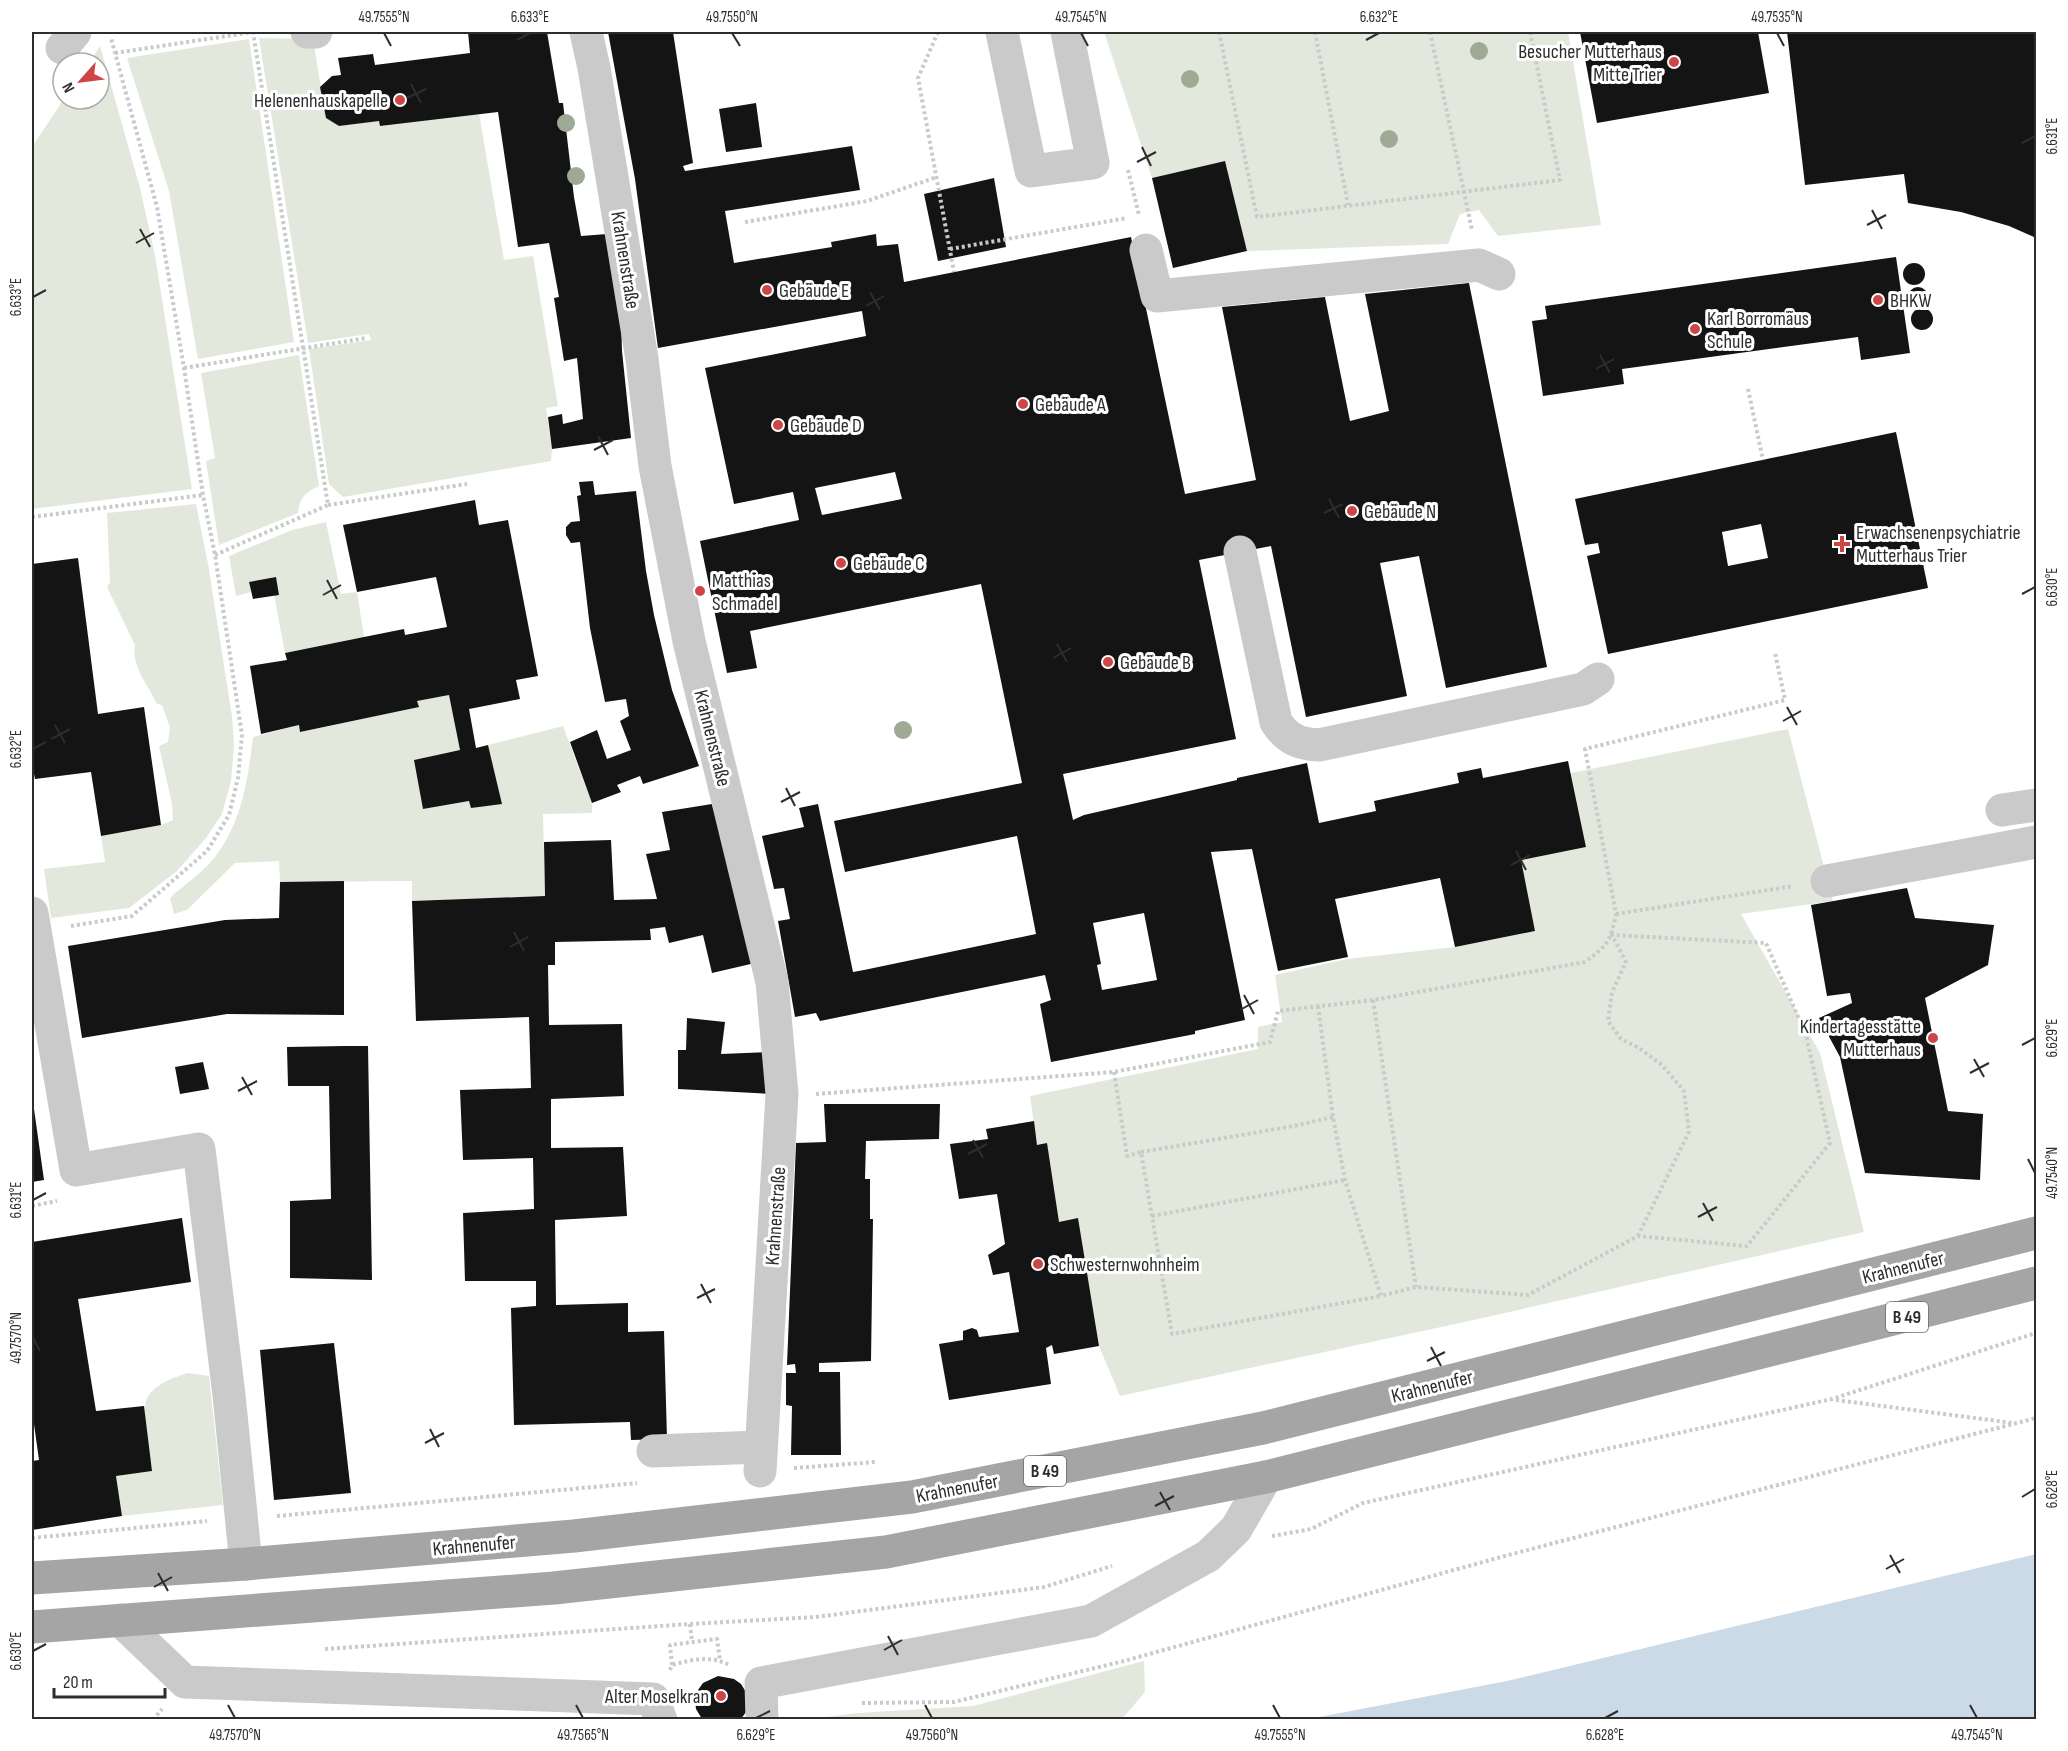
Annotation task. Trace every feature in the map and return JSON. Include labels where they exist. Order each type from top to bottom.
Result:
[{"type":"main road","name":"Krahnenufer","points":[[32,1578],[246,1564],[574,1536],[912,1497],[1263,1428],[2037,1233]]},
{"type":"main road","name":"B 49","points":[[32,1627],[554,1588],[886,1552],[1266,1478],[2037,1283]]},
{"type":"street","name":"Krahnenstraße","points":[[586,32],[594,68],[642,359],[655,466],[689,641],[772,982],[783,1094],[760,1459]]},
{"type":"street","points":[[1002,32],[1031,171],[1093,163],[1067,32]]},
{"type":"street","points":[[1044,32],[1060,105]]},
{"type":"street","points":[[1146,250],[1157,296],[1489,270]]},
{"type":"street","points":[[1240,552],[1276,722],[1282,732],[1292,740],[1319,745],[1583,689],[1598,679]]},
{"type":"street","points":[[2002,810],[2037,805]]},
{"type":"street","points":[[1827,881],[2037,843]]},
{"type":"street","points":[[32,913],[76,1170],[199,1149],[229,1395],[246,1564]]},
{"type":"street","points":[[654,1451],[760,1459]]},
{"type":"street","points":[[762,1719],[761,1683],[1091,1621],[1208,1556],[1236,1528],[1266,1478]]},
{"type":"street","points":[[120,1620],[184,1682],[657,1709]]},
{"type":"path","points":[[63,927],[132,916],[207,851],[229,815],[238,778],[242,735],[215,555],[203,495],[157,207],[109,32]]},
{"type":"path","points":[[115,53],[253,32],[310,32]]},
{"type":"path","points":[[253,32],[328,505]]},
{"type":"path","points":[[938,32],[918,78],[954,272]]},
{"type":"path","points":[[1220,32],[1257,217],[1560,180],[1530,32]]},
{"type":"path","points":[[1315,32],[1348,205]]},
{"type":"path","points":[[1430,32],[1464,190],[1489,270]]},
{"type":"path","points":[[745,222],[867,201],[938,177]]},
{"type":"path","points":[[950,249],[1139,216],[1146,250]]},
{"type":"path","points":[[184,368],[366,338]]},
{"type":"path","points":[[1748,389],[1763,460]]},
{"type":"path","points":[[215,555],[328,505],[467,484]]},
{"type":"path","points":[[32,517],[203,495]]},
{"type":"path","points":[[783,1094],[836,1093],[1114,1072],[1270,1042],[1278,1011],[1373,1000],[1585,962],[1602,950],[1612,935],[1616,914],[1585,749],[1785,700],[1776,653]]},
{"type":"path","points":[[1616,914],[1827,881]]},
{"type":"path","points":[[1141,1152],[1172,1334],[1380,1296],[1416,1287],[1528,1295],[1638,1236],[1747,1246],[1830,1143],[1806,1035],[1766,943],[1612,935]]},
{"type":"path","points":[[1612,935],[1626,962],[1612,992],[1608,1021],[1621,1039],[1639,1048],[1662,1065],[1684,1091],[1689,1132],[1638,1236]]},
{"type":"path","points":[[1373,1000],[1416,1287]]},
{"type":"path","points":[[1318,1006],[1333,1117],[1345,1180],[1380,1296]]},
{"type":"path","points":[[1114,1072],[1127,1156],[1333,1117]]},
{"type":"path","points":[[1152,1216],[1345,1180]]},
{"type":"path","points":[[2016,1423],[1832,1400],[2037,1333]]},
{"type":"path","points":[[861,1703],[954,1702],[1124,1661],[1501,1557],[2037,1418]]},
{"type":"path","points":[[760,1459],[876,1462]]},
{"type":"path","points":[[32,1538],[645,1482]]},
{"type":"path","points":[[690,1624],[692,1642]]},
{"type":"path","points":[[657,1709],[672,1665],[670,1645],[717,1639],[720,1659]]},
{"type":"path","points":[[672,1665],[696,1659],[720,1659],[761,1683]]},
{"type":"shaded area","points":[[1104,32],[1568,32],[1601,225],[1498,236],[1479,210],[1460,214],[1448,244],[1247,251],[1225,161],[1152,178]]},
{"type":"shaded area","points":[[259,38],[313,39],[326,118],[339,126],[379,121],[381,126],[479,113],[504,260],[533,256],[558,406],[546,408],[552,449],[551,461],[343,497],[329,484],[309,349],[371,340],[369,334],[308,343]]},
{"type":"shaded area","points":[[249,39],[294,342],[198,359],[169,191],[127,58]]},
{"type":"shaded area","points":[[111,85],[140,188],[155,255],[192,489],[32,509],[32,147],[56,111],[111,111]]},
{"type":"shaded area","points":[[299,355],[319,486],[304,496],[298,513],[219,545],[206,461],[215,458],[201,373]]},
{"type":"shaded area","points":[[196,504],[232,716],[234,745],[231,781],[222,814],[206,838],[177,871],[129,908],[51,918],[44,869],[105,862],[101,836],[161,825],[173,820],[172,804],[159,746],[168,742],[170,728],[162,705],[157,704],[138,669],[134,653],[135,645],[107,587],[110,583],[107,513]]},
{"type":"shaded area","points":[[326,522],[341,594],[357,592],[364,637],[285,653],[274,595],[276,577],[249,582],[251,592],[236,596],[229,556],[292,530]]},
{"type":"shaded area","points":[[449,695],[460,750],[414,760],[424,809],[469,801],[502,804],[488,745],[563,726],[592,803],[592,813],[543,814],[545,896],[412,901],[412,881],[280,882],[279,861],[235,863],[187,910],[174,914],[170,898],[210,863],[232,829],[246,784],[253,737],[299,725],[301,732],[418,707],[417,701]]},
{"type":"shaded area","points":[[1788,729],[1833,901],[1741,914],[1820,1053],[1864,1232],[1460,1323],[1120,1396],[1099,1346],[1078,1219],[1059,1222],[1037,1145],[1030,1096],[1258,1049],[1258,1027],[1282,1022],[1275,975],[1347,959],[1455,947],[1535,931],[1521,860],[1586,847],[1571,773]]},
{"type":"shaded area","points":[[188,1373],[209,1376],[223,1505],[122,1516],[116,1476],[152,1471],[144,1410],[147,1398],[162,1384]]},
{"type":"shaded area","points":[[1144,1661],[1145,1692],[1122,1719],[811,1719],[858,1713],[973,1706]]},
{"type":"water","points":[[2036,1554],[2036,1719],[1309,1719],[1507,1681]]},
{"type":"building","points":[[468,32],[547,32],[559,103],[563,103],[581,236],[607,234],[621,320],[631,438],[552,449],[548,417],[562,414],[563,424],[583,419],[577,358],[564,361],[554,298],[559,297],[549,243],[518,247],[498,112],[380,126],[379,121],[339,126],[326,118],[320,87],[332,76],[341,75],[338,58],[373,54],[375,65],[470,53]]},
{"type":"building","points":[[608,32],[673,32],[693,163],[683,166],[685,171],[852,146],[860,190],[725,211],[734,263],[832,247],[831,242],[876,234],[877,246],[898,244],[904,282],[1131,237],[1185,494],[1256,480],[1222,307],[1325,297],[1350,421],[1389,411],[1365,294],[1469,283],[1547,667],[1446,688],[1419,556],[1380,563],[1407,696],[1306,717],[1271,546],[1199,560],[1236,739],[1063,774],[1073,820],[1084,815],[1307,763],[1319,823],[1376,811],[1374,801],[1459,783],[1457,773],[1481,768],[1483,778],[1568,761],[1586,847],[1521,860],[1535,931],[1455,947],[1440,878],[1335,899],[1348,957],[1278,971],[1252,849],[1211,852],[1245,1020],[1195,1031],[1195,1034],[1051,1062],[1040,1004],[1051,1000],[1045,975],[820,1021],[816,1013],[795,1017],[778,921],[790,919],[784,888],[774,889],[762,836],[804,827],[799,808],[818,804],[853,972],[864,970],[1036,934],[1017,836],[845,872],[834,821],[1022,783],[981,584],[750,631],[757,668],[727,673],[700,541],[799,520],[793,492],[734,504],[705,368],[866,336],[862,311],[658,348],[635,179]],"holes":[[[895,472],[902,499],[822,515],[815,488]],[[1144,913],[1157,980],[1102,990],[1097,965],[1101,964],[1093,923]]]},
{"type":"building","name":"Besucher Mutterhaus Mitte Trier","points":[[1580,32],[1758,32],[1769,93],[1597,123]]},
{"type":"building","points":[[1787,32],[2036,32],[2036,238],[2009,226],[1961,212],[1908,203],[1904,174],[1805,185]]},
{"type":"building","points":[[756,103],[762,147],[726,152],[719,109]]},
{"type":"building","points":[[1225,161],[1247,251],[1173,268],[1152,178]]},
{"type":"building","points":[[994,178],[1006,247],[938,261],[924,194]]},
{"type":"building","name":"Karl Borromäus Schule","points":[[1896,257],[1910,353],[1861,360],[1858,337],[1622,369],[1624,384],[1543,396],[1532,321],[1547,319],[1545,306]]},
{"type":"building","points":[[1910,263],[1918,263],[1925,270],[1925,278],[1918,285],[1910,285],[1903,278],[1903,270]]},
{"type":"building","points":[[1918,287],[1925,290],[1928,297],[1925,304],[1918,307],[1911,304],[1908,297],[1911,290]]},
{"type":"building","points":[[1922,308],[1930,311],[1933,319],[1930,327],[1922,330],[1914,327],[1911,319],[1914,311]]},
{"type":"building","name":"Erwachsenenpsychiatrie Mutterhaus Trier","points":[[1896,432],[1928,588],[1608,654],[1587,556],[1600,553],[1598,543],[1585,545],[1575,499]],"holes":[[[1761,524],[1768,558],[1728,566],[1722,532]]]},
{"type":"building","points":[[593,481],[595,495],[636,491],[654,615],[672,690],[699,766],[643,784],[640,776],[617,785],[621,792],[592,803],[570,742],[597,730],[607,759],[631,750],[620,721],[629,716],[626,699],[605,702],[590,628],[580,542],[571,543],[566,535],[566,527],[571,522],[580,521],[577,496],[581,495],[579,482]]},
{"type":"building","points":[[475,500],[479,525],[508,520],[538,676],[516,680],[520,699],[469,709],[476,748],[488,745],[502,804],[471,808],[469,801],[423,809],[414,760],[460,750],[449,695],[417,701],[419,707],[300,732],[299,725],[261,734],[250,666],[287,660],[285,653],[404,629],[405,635],[447,627],[436,577],[357,592],[343,525]]},
{"type":"building","points":[[78,558],[98,714],[144,707],[161,825],[101,836],[91,772],[35,779],[34,774],[32,775],[32,564]]},
{"type":"building","points":[[276,577],[279,595],[253,599],[249,582]]},
{"type":"building","points":[[712,804],[755,963],[712,973],[703,935],[669,943],[665,927],[650,929],[651,940],[555,942],[555,965],[548,965],[549,1025],[622,1024],[624,1096],[551,1099],[551,1148],[623,1147],[627,1216],[555,1220],[556,1305],[628,1303],[628,1332],[664,1331],[667,1439],[631,1440],[630,1422],[514,1425],[511,1308],[536,1306],[536,1281],[465,1281],[463,1213],[534,1209],[533,1158],[463,1160],[460,1090],[531,1088],[529,1017],[416,1021],[412,901],[545,896],[544,842],[611,840],[614,900],[657,899],[646,854],[670,850],[662,812]]},
{"type":"building","points":[[344,881],[344,1015],[227,1014],[82,1038],[68,946],[225,920],[279,918],[280,882]]},
{"type":"building","points":[[1907,888],[1915,918],[1994,925],[1988,965],[1925,998],[1948,1111],[1983,1114],[1980,1180],[1865,1173],[1840,1057],[1819,1018],[1852,1003],[1850,993],[1827,996],[1811,905]]},
{"type":"building","points":[[687,1018],[725,1022],[721,1054],[771,1052],[773,1094],[678,1089],[678,1050],[686,1050]]},
{"type":"building","points":[[368,1046],[372,1280],[290,1278],[290,1201],[331,1199],[329,1086],[288,1086],[287,1047]]},
{"type":"building","points":[[203,1062],[209,1089],[180,1094],[175,1067]]},
{"type":"building","points":[[824,1104],[940,1104],[939,1139],[866,1141],[865,1179],[870,1179],[870,1219],[873,1219],[871,1361],[819,1363],[819,1372],[840,1372],[841,1455],[791,1455],[792,1406],[786,1405],[786,1373],[796,1373],[795,1364],[787,1365],[796,1143],[826,1142]]},
{"type":"building","points":[[32,1109],[34,1109],[44,1180],[32,1182]]},
{"type":"building","name":"Schwesternwohnheim","points":[[1034,1121],[1037,1145],[1047,1143],[1059,1222],[1078,1218],[1099,1346],[1054,1354],[1052,1345],[1046,1348],[1051,1384],[949,1400],[939,1344],[963,1340],[963,1331],[972,1328],[977,1330],[979,1337],[1019,1332],[1009,1272],[993,1275],[988,1255],[1005,1244],[997,1194],[959,1199],[950,1144],[988,1139],[986,1129]]},
{"type":"building","points":[[182,1218],[191,1282],[78,1299],[96,1411],[144,1406],[152,1471],[116,1476],[122,1516],[32,1530],[32,1461],[39,1460],[32,1410],[32,1242]]},
{"type":"building","points":[[334,1343],[351,1493],[274,1500],[260,1350]]},
{"type":"building","name":"Alter Moselkran","points":[[718,1676],[734,1679],[746,1692],[746,1712],[741,1719],[702,1719],[696,1709],[695,1701],[698,1690],[703,1683]]},
{"type":"place","name":"Besucher Mutterhaus Mitte Trier","points":[[1674,62]]},
{"type":"place","name":"Helenenhauskapelle","points":[[400,100]]},
{"type":"place","name":"Gebäude E","points":[[767,290]]},
{"type":"place","name":"BHKW","points":[[1878,300]]},
{"type":"place","name":"Karl Borromäus Schule","points":[[1695,329]]},
{"type":"place","name":"Gebäude A","points":[[1023,404]]},
{"type":"place","name":"Gebäude D","points":[[778,425]]},
{"type":"place","name":"Gebäude N","points":[[1352,511]]},
{"type":"place","name":"Erwachsenenpsychiatrie Mutterhaus Trier","points":[[1842,544]]},
{"type":"place","name":"Gebäude C","points":[[841,563]]},
{"type":"place","name":"Matthias Schmadel","points":[[700,591]]},
{"type":"place","name":"Gebäude B","points":[[1108,662]]},
{"type":"place","name":"Kindertagesstätte Mutterhaus","points":[[1933,1038]]},
{"type":"place","name":"Schwesternwohnheim","points":[[1038,1264]]},
{"type":"place","name":"Alter Moselkran","points":[[721,1696]]}]
